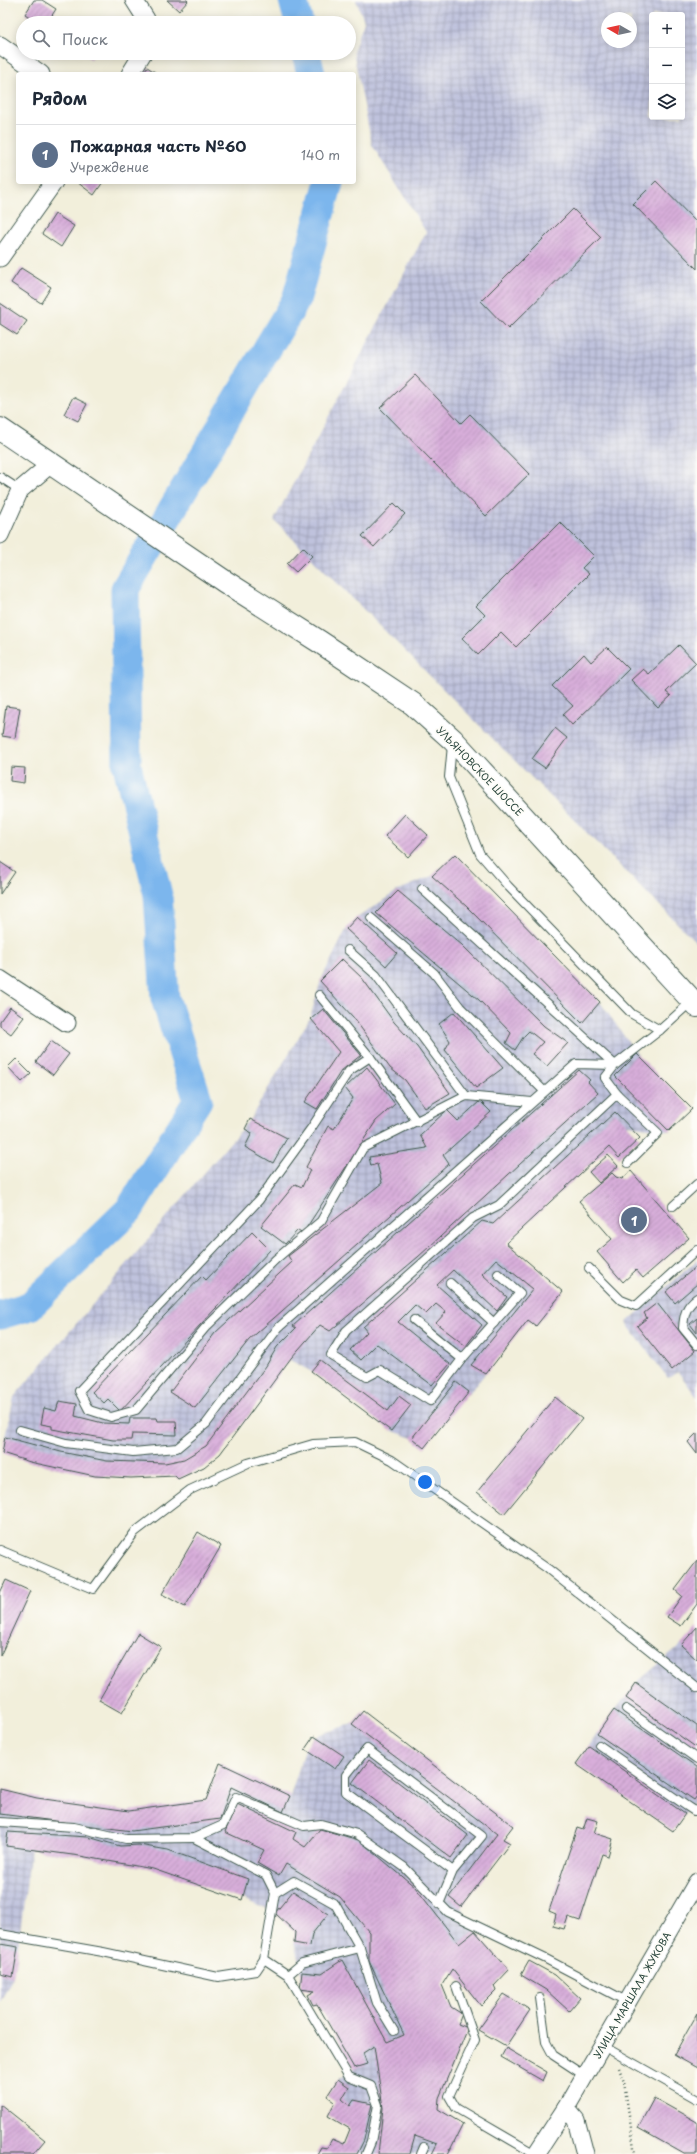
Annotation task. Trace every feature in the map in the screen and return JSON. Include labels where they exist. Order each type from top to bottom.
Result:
[{"type":"main road","name":"УЛЬЯНОВСКОЕ ШОССЕ","points":[[0,430],[52,463],[106,502],[224,582],[320,642],[413,704],[453,740],[695,1004]]},
{"type":"street","points":[[134,0],[144,16]]},
{"type":"street","points":[[0,45],[16,56]]},
{"type":"street","points":[[21,60],[38,72]]},
{"type":"street","points":[[131,72],[139,60]]},
{"type":"street","points":[[3,249],[52,184]]},
{"type":"street","points":[[0,535],[20,490],[52,463]]},
{"type":"street","points":[[0,978],[67,1023]]},
{"type":"street","name":"УЛИЦА МАРШАЛА ЖУКОВА","points":[[536,2154],[585,2076],[608,2049],[628,2002],[697,1882]]},
{"type":"street","points":[[566,2108],[576,2120],[585,2154]]},
{"type":"lane","points":[[0,477],[20,490]]},
{"type":"lane","points":[[453,740],[449,778],[480,854],[508,886],[632,1014],[660,1030]]},
{"type":"lane","points":[[422,889],[614,1065]]},
{"type":"lane","points":[[371,918],[434,973],[460,1007],[544,1091]]},
{"type":"lane","points":[[348,950],[376,975],[466,1096]]},
{"type":"lane","points":[[319,995],[370,1057],[417,1122]]},
{"type":"lane","points":[[628,1163],[658,1133],[617,1094],[605,1078],[614,1065],[695,1004]]},
{"type":"lane","points":[[370,1057],[348,1071],[312,1127],[259,1200],[79,1391],[89,1410],[111,1417],[136,1410],[205,1328],[276,1259],[321,1221],[363,1148],[466,1096],[532,1102]]},
{"type":"lane","points":[[20,1430],[66,1443],[133,1452],[178,1448],[206,1424],[278,1328],[544,1091],[576,1064],[614,1065]]},
{"type":"lane","points":[[498,1274],[520,1293],[462,1359],[430,1402],[380,1370],[367,1377],[331,1355],[346,1331],[473,1218],[499,1205],[617,1094]]},
{"type":"lane","points":[[673,1206],[697,1184]]},
{"type":"lane","points":[[589,1268],[621,1300],[636,1306],[697,1250]]},
{"type":"lane","points":[[450,1283],[494,1323]]},
{"type":"lane","points":[[697,1298],[689,1304],[684,1314],[682,1328],[697,1345]]},
{"type":"lane","points":[[414,1320],[462,1359]]},
{"type":"lane","points":[[0,1550],[93,1589],[135,1532],[190,1490],[248,1463],[313,1444],[355,1442],[392,1460],[548,1568],[697,1688]]},
{"type":"lane","points":[[626,1709],[697,1759]]},
{"type":"lane","points":[[599,1746],[694,1811],[697,1810]]},
{"type":"lane","points":[[439,1904],[453,1871],[482,1836],[367,1749],[346,1775],[346,1792],[453,1871]]},
{"type":"lane","points":[[0,1822],[74,1827],[126,1839],[194,1838],[223,1825],[236,1797],[304,1826],[321,1824],[357,1834],[404,1867],[448,1912],[546,1959],[628,2002]]},
{"type":"lane","points":[[0,1934],[103,1952],[218,1977],[256,1971],[264,1959],[275,1892],[266,1875],[194,1838]]},
{"type":"lane","points":[[275,1892],[294,1881],[335,1904],[360,1948],[377,2003],[394,2031]]},
{"type":"lane","points":[[288,1975],[302,1963],[360,1948]]},
{"type":"lane","points":[[264,1959],[288,1975],[350,2078],[371,2086],[378,2105],[371,2142],[366,2154]]},
{"type":"lane","points":[[456,1986],[475,2040],[449,2096],[456,2108],[536,2154]]},
{"type":"lane","points":[[540,1998],[546,2042],[553,2055],[585,2076]]},
{"type":"lane","points":[[608,2049],[697,2098]]},
{"type":"path","points":[[608,2049],[624,2082],[635,2154]]},
{"type":"shaded area","points":[[356,0],[697,0],[697,943],[274,520],[426,232],[372,145],[356,60],[356,43],[364,21]]},
{"type":"shaded area","points":[[432,876],[600,1002],[637,1054],[669,1131],[628,1125],[607,1134],[495,1242],[541,1286],[485,1374],[470,1392],[413,1438],[393,1431],[367,1402],[288,1359],[206,1455],[173,1471],[109,1471],[5,1437],[14,1397],[250,1119],[310,1018],[321,980],[346,930],[357,918],[397,891]]},
{"type":"shaded area","points":[[697,1260],[697,1397],[678,1372],[668,1378],[626,1323]]},
{"type":"shaded area","points":[[697,1632],[697,1790],[694,1800],[685,1814],[677,1818],[589,1746],[597,1734],[609,1723],[614,1710],[626,1698],[636,1694],[636,1683]]},
{"type":"shaded area","points":[[352,1724],[502,1824],[497,1850],[461,1907],[475,1931],[424,2000],[431,2122],[449,2136],[440,2154],[344,2154],[355,2139],[336,2095],[338,2079],[354,2068],[326,1992],[302,1972],[294,1943],[302,1919],[275,1913],[146,1857],[31,1849],[18,1947],[11,1961],[13,1977],[0,2002],[0,1804],[133,1820],[213,1806],[228,1778],[290,1796],[305,1749],[316,1746],[314,1736]]},
{"type":"building","points":[[34,0],[42,0],[56,9],[52,16],[28,16],[25,14]]},
{"type":"building","points":[[167,0],[187,0],[188,1],[179,11]]},
{"type":"building","points":[[147,67],[155,72],[144,72]]},
{"type":"building","points":[[656,181],[697,223],[697,269],[633,204]]},
{"type":"building","points":[[80,184],[102,184],[94,195]]},
{"type":"building","points":[[573,209],[601,237],[508,329],[481,301]]},
{"type":"building","points":[[55,214],[74,226],[61,247],[42,234]]},
{"type":"building","points":[[21,268],[51,287],[41,303],[11,283]]},
{"type":"building","points":[[0,303],[27,321],[17,335],[0,324]]},
{"type":"building","points":[[415,375],[461,423],[470,414],[529,474],[486,516],[380,408]]},
{"type":"building","points":[[73,397],[87,404],[78,421],[64,414]]},
{"type":"building","points":[[394,503],[405,514],[374,547],[362,536]]},
{"type":"building","points":[[560,522],[594,556],[582,568],[589,574],[516,647],[501,632],[478,655],[462,638],[485,615],[476,606]]},
{"type":"building","points":[[303,547],[312,556],[296,572],[287,564]]},
{"type":"building","points":[[679,645],[696,663],[666,692],[671,696],[658,708],[631,680],[643,669],[649,674]]},
{"type":"building","points":[[607,647],[629,669],[572,725],[563,715],[573,706],[552,686],[584,654],[591,662]]},
{"type":"building","points":[[6,706],[20,708],[15,738],[2,736]]},
{"type":"building","points":[[555,728],[567,738],[545,768],[532,759]]},
{"type":"building","points":[[11,767],[25,768],[24,783],[10,781]]},
{"type":"building","points":[[405,814],[428,835],[408,857],[385,836]]},
{"type":"building","points":[[455,854],[600,1002],[582,1023],[466,906],[432,876]]},
{"type":"building","points":[[0,862],[15,872],[0,894]]},
{"type":"building","points":[[398,891],[462,945],[544,1026],[568,1043],[547,1066],[532,1054],[543,1042],[529,1031],[515,1050],[506,1043],[511,1033],[479,1000],[376,913]]},
{"type":"building","points":[[357,917],[397,953],[386,966],[346,929]]},
{"type":"building","points":[[342,959],[362,978],[394,1022],[417,1047],[450,1093],[425,1108],[405,1080],[390,1068],[353,1017],[320,981]]},
{"type":"building","points":[[10,1007],[24,1017],[11,1034],[0,1026],[0,1021]]},
{"type":"building","points":[[323,1009],[361,1055],[341,1071],[317,1109],[305,1102],[339,1052],[311,1019]]},
{"type":"building","points":[[454,1012],[503,1068],[476,1088],[445,1050],[450,1041],[439,1024]]},
{"type":"building","points":[[51,1041],[69,1054],[53,1075],[36,1062]]},
{"type":"building","points":[[637,1054],[692,1109],[669,1131],[615,1076]]},
{"type":"building","points":[[16,1059],[31,1074],[22,1082],[8,1067]]},
{"type":"building","points":[[367,1067],[395,1104],[376,1121],[303,1233],[298,1230],[285,1244],[261,1226],[295,1184],[302,1187],[310,1170],[306,1167],[328,1126],[334,1129],[353,1098],[345,1088]]},
{"type":"building","points":[[579,1070],[590,1080],[588,1082],[598,1093],[418,1257],[330,1331],[320,1325],[291,1358],[220,1454],[204,1467],[178,1479],[175,1476],[131,1478],[95,1476],[30,1462],[2,1453],[5,1437],[61,1452],[107,1461],[165,1463],[184,1459],[206,1446],[266,1366],[277,1347],[296,1328],[293,1326]]},
{"type":"building","points":[[480,1101],[491,1112],[443,1155],[449,1164],[249,1340],[195,1408],[170,1392],[215,1333],[292,1262],[288,1256],[382,1183],[377,1164],[371,1166],[369,1157],[427,1148],[420,1135],[447,1110],[458,1121]]},
{"type":"building","points":[[615,1112],[640,1138],[619,1158],[609,1147],[506,1243],[563,1292],[536,1326],[528,1320],[486,1374],[471,1365],[533,1289],[496,1259],[482,1274],[507,1297],[497,1311],[453,1270],[437,1285],[482,1325],[466,1346],[436,1323],[446,1312],[436,1304],[426,1314],[415,1305],[398,1322],[450,1364],[432,1385],[377,1344],[361,1360],[350,1350],[367,1332],[363,1327],[482,1221],[493,1224]]},
{"type":"building","points":[[250,1119],[287,1138],[273,1163],[245,1147],[252,1133],[245,1129]]},
{"type":"building","points":[[608,1155],[618,1166],[599,1183],[589,1172]]},
{"type":"building","points":[[631,1171],[689,1238],[643,1278],[636,1270],[623,1282],[597,1252],[612,1239],[579,1201],[612,1173],[616,1177],[622,1179]]},
{"type":"building","points":[[252,1232],[270,1250],[120,1411],[108,1399],[104,1403],[92,1392],[202,1276],[206,1280]]},
{"type":"building","points":[[697,1266],[697,1284],[675,1303],[666,1292]]},
{"type":"building","points":[[657,1303],[695,1351],[672,1370],[637,1326],[647,1318],[644,1313]]},
{"type":"building","points":[[697,1318],[697,1333],[690,1324]]},
{"type":"building","points":[[320,1360],[388,1411],[399,1396],[411,1405],[391,1431],[311,1371]]},
{"type":"building","points":[[456,1382],[469,1392],[424,1448],[412,1438]]},
{"type":"building","points":[[555,1397],[582,1419],[504,1514],[477,1492]]},
{"type":"building","points":[[59,1401],[77,1404],[75,1416],[103,1423],[129,1424],[130,1418],[157,1418],[158,1421],[176,1421],[177,1435],[132,1434],[131,1440],[113,1440],[52,1429],[52,1426],[41,1424],[44,1408],[56,1411]]},
{"type":"building","points":[[697,1433],[697,1454],[688,1442]]},
{"type":"building","points":[[198,1532],[221,1546],[185,1607],[162,1594]]},
{"type":"building","points":[[697,1561],[697,1604],[681,1626],[667,1617],[682,1596],[675,1590]]},
{"type":"building","points":[[6,1580],[30,1591],[0,1656],[0,1593]]},
{"type":"building","points":[[697,1627],[697,1660],[681,1645]]},
{"type":"building","points":[[138,1633],[161,1647],[122,1713],[99,1700]]},
{"type":"building","points":[[636,1683],[697,1726],[697,1748],[626,1698]]},
{"type":"building","points":[[614,1710],[697,1767],[697,1796],[694,1800],[597,1734]]},
{"type":"building","points":[[363,1711],[513,1826],[503,1839],[510,1843],[461,1907],[449,1897],[497,1834],[352,1724]]},
{"type":"building","points":[[314,1736],[344,1756],[335,1769],[305,1749]]},
{"type":"building","points":[[589,1746],[685,1814],[673,1831],[576,1764]]},
{"type":"building","points":[[369,1760],[468,1835],[451,1858],[352,1783]]},
{"type":"building","points":[[220,1763],[290,1796],[283,1812],[231,1787],[220,1819],[132,1831],[0,1814],[0,1789],[37,1798],[129,1811],[206,1800]]},
{"type":"building","points":[[237,1804],[296,1832],[293,1839],[305,1847],[320,1829],[359,1840],[415,1887],[459,1944],[475,1931],[509,1970],[494,1986],[496,1991],[481,2006],[452,1969],[442,1985],[451,2007],[462,2014],[458,2024],[468,2028],[439,2098],[438,2109],[463,2124],[448,2154],[432,2154],[437,2144],[415,2136],[410,2154],[378,2154],[383,2108],[374,2046],[363,2053],[367,2064],[354,2068],[317,2004],[313,2005],[308,1995],[315,1991],[300,1989],[302,1972],[321,1974],[342,1960],[387,2042],[404,2035],[369,1961],[369,1932],[340,1897],[286,1864],[279,1876],[257,1863],[264,1850],[225,1832]]},
{"type":"building","points":[[587,1818],[598,1821],[594,1833],[613,1839],[608,1856],[602,1854],[580,1921],[568,1917],[564,1929],[553,1926],[556,1914],[549,1911],[577,1828],[583,1830]]},
{"type":"building","points":[[8,1832],[88,1837],[120,1846],[139,1845],[168,1850],[248,1879],[242,1900],[153,1869],[80,1856],[6,1846]]},
{"type":"building","points":[[293,1891],[328,1914],[312,1934],[310,1946],[294,1943],[295,1932],[275,1913]]},
{"type":"building","points":[[0,1944],[18,1947],[13,1977],[0,1974]]},
{"type":"building","points":[[529,1961],[555,1975],[580,1998],[569,2011],[546,1990],[521,1975]]},
{"type":"building","points":[[504,1994],[530,2010],[506,2046],[478,2030]]},
{"type":"building","points":[[697,2014],[697,2068],[674,2055]]},
{"type":"building","points":[[506,2048],[547,2072],[543,2081],[501,2057]]},
{"type":"building","points":[[338,2079],[349,2087],[342,2099],[350,2106],[354,2100],[372,2104],[364,2140],[357,2154],[317,2154],[321,2147],[327,2148],[332,2139],[344,2144],[350,2129],[328,2116],[335,2102],[327,2096]]},
{"type":"building","points":[[654,2098],[697,2122],[697,2154],[684,2154],[638,2128]]},
{"type":"building","points":[[0,2104],[45,2140],[33,2154],[0,2154]]},
{"type":"waterway","points":[[293,0],[297,16]]},
{"type":"waterway","points":[[308,60],[311,72]]},
{"type":"waterway","points":[[0,1315],[30,1306],[129,1210],[198,1100],[165,998],[158,895],[127,765],[125,589],[296,300],[328,184]]},
{"type":"place","name":"Пожарная часть №60","points":[[634,1220]]}]
